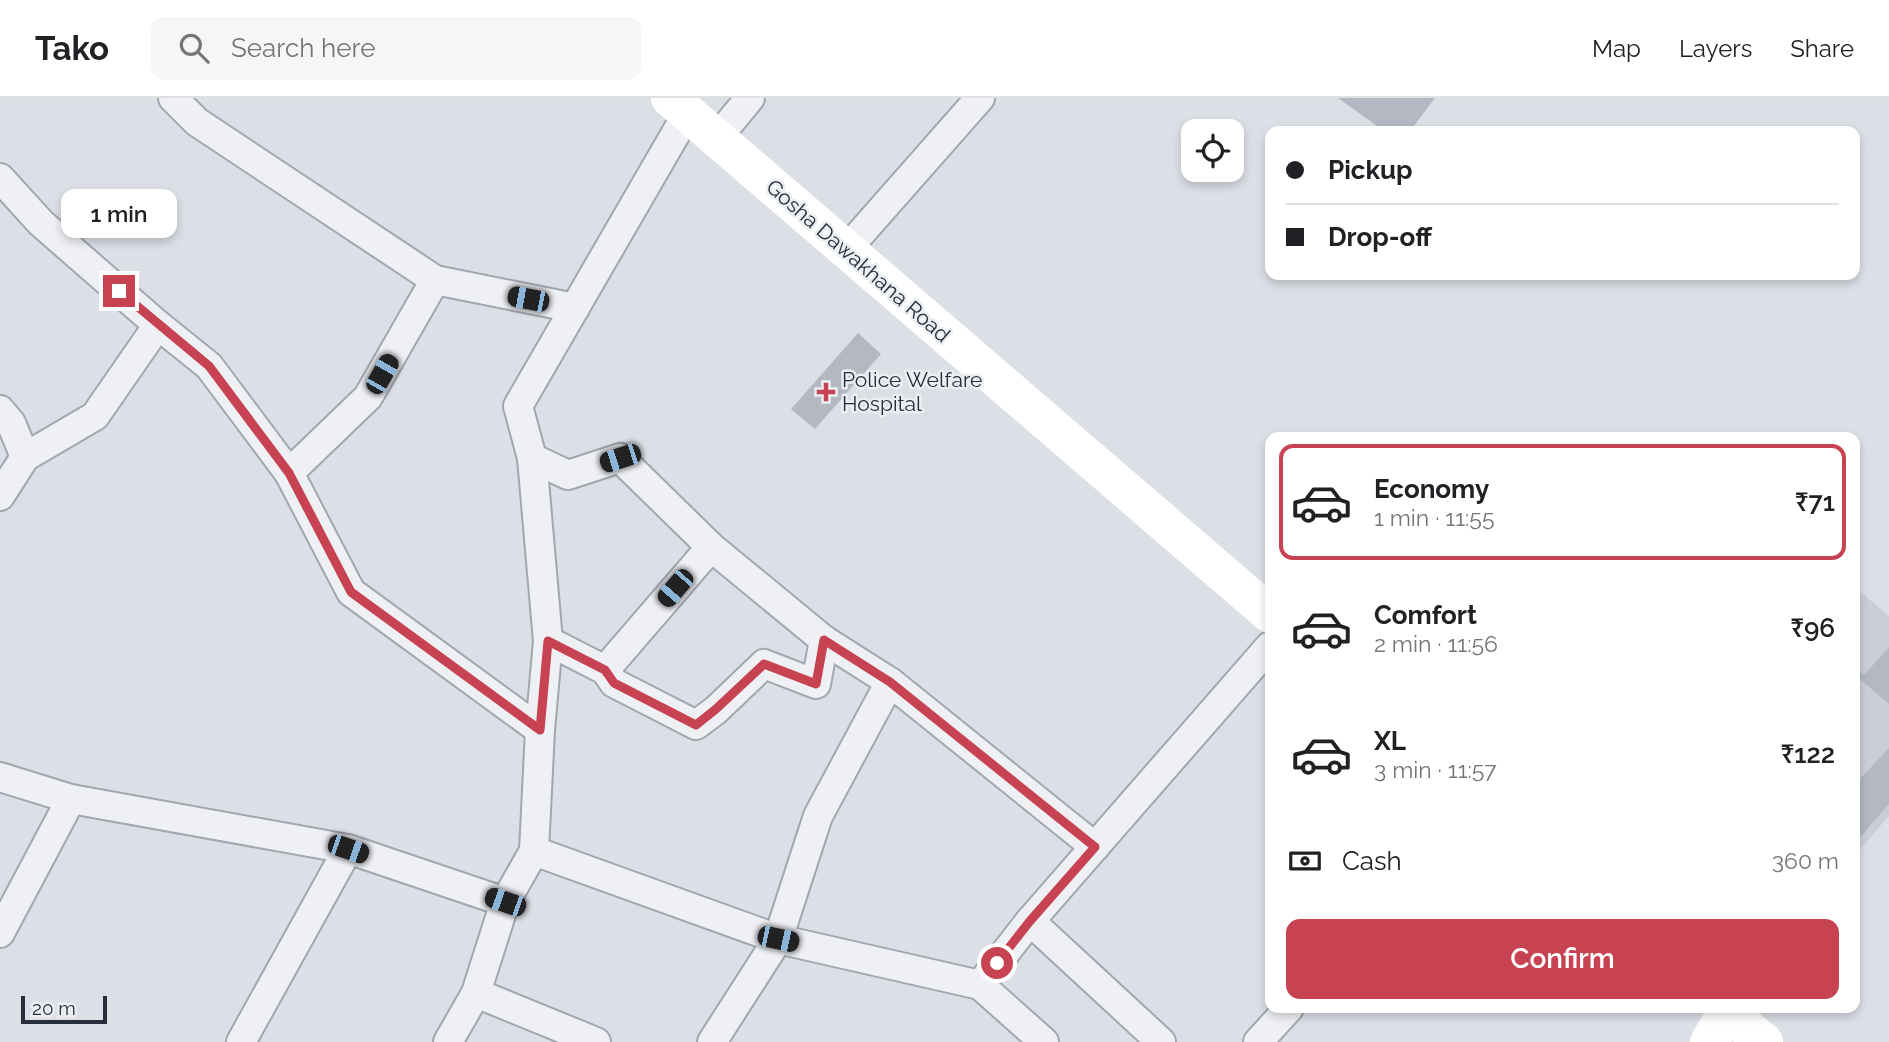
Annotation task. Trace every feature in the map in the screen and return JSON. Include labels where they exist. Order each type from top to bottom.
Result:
[{"type":"street","points":[[173,98],[198,122],[435,280],[575,308]]},
{"type":"street","points":[[716,139],[750,98]]},
{"type":"street","points":[[846,250],[980,98]]},
{"type":"street","points":[[448,1042],[476,993],[505,902],[534,851],[548,641],[533,458],[519,406],[575,308],[679,106]]},
{"type":"street","name":"Gosha Dawakhana Road","points":[[679,106],[1265,610]]},
{"type":"street","points":[[0,178],[41,223],[209,366],[289,473],[351,592],[540,730]]},
{"type":"street","points":[[289,473],[368,397],[435,280]]},
{"type":"street","points":[[0,496],[25,457],[95,416],[158,325]]},
{"type":"street","points":[[0,410],[11,423],[25,457]]},
{"type":"street","points":[[533,458],[568,475],[620,458],[711,547],[824,640],[890,682],[1095,847]]},
{"type":"street","points":[[605,670],[711,547]]},
{"type":"street","points":[[548,641],[605,670],[614,683],[696,725],[764,664],[816,684],[824,640]]},
{"type":"street","points":[[980,985],[1030,921],[1265,652]]},
{"type":"street","points":[[712,1042],[778,939],[818,816],[890,682]]},
{"type":"street","points":[[0,776],[71,799],[348,849],[505,902]]},
{"type":"street","points":[[0,933],[71,799]]},
{"type":"street","points":[[241,1042],[348,849]]},
{"type":"street","points":[[534,851],[778,939],[980,985],[1044,1042]]},
{"type":"street","points":[[1030,921],[1161,1042]]},
{"type":"street","points":[[476,993],[596,1042]]},
{"type":"street","points":[[1258,1042],[1284,1013]]},
{"type":"street","points":[[1720,1020],[1764,1042]]},
{"type":"shaded area","points":[[1860,591],[1889,616],[1889,816],[1860,849]]},
{"type":"building","points":[[1338,98],[1435,98],[1414,126],[1377,126]]},
{"type":"building","points":[[858,333],[881,354],[815,429],[791,409]]},
{"type":"building","points":[[1889,647],[1889,704],[1860,679],[1860,672],[1864,675]]},
{"type":"building","points":[[1889,748],[1889,804],[1860,837],[1860,779]]},
{"type":"place","name":"Police Welfare Hospital","points":[[826,392]]},
{"type":"route","points":[[119,291],[209,366],[289,473],[351,592],[540,730],[548,641],[605,670],[614,683],[696,725],[764,664],[816,684],[824,640],[890,682],[1095,847],[997,963]]}]
